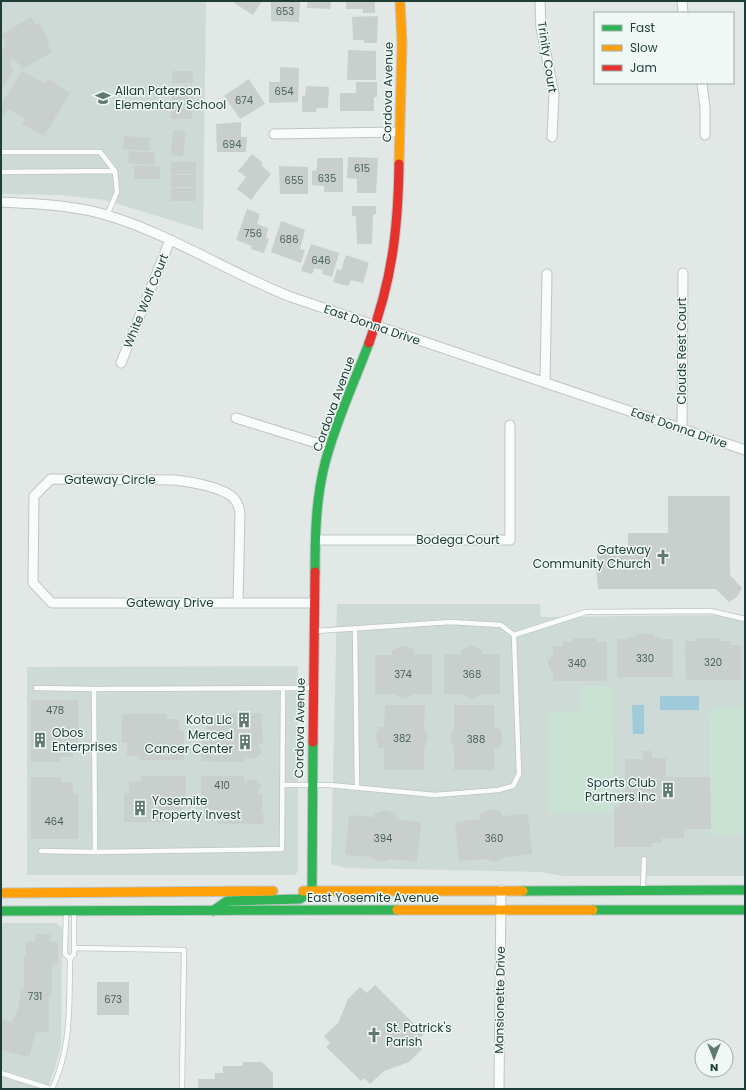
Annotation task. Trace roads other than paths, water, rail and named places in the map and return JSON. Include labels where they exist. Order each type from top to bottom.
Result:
[{"type":"main road","name":"Cordova Avenue","points":[[312,891],[315,540],[320,489],[329,447],[375,326],[384,297],[393,254],[396,225],[402,29],[400,1]]},
{"type":"main road","name":"East Yosemite Avenue","points":[[1,893],[745,890]]},
{"type":"main road","points":[[213,911],[227,901],[300,899],[312,891]]},
{"type":"main road","name":"East Yosemite Avenue","points":[[1,911],[745,910]]},
{"type":"street","name":"Trinity Court","points":[[540,1],[541,28],[554,94],[552,137]]},
{"type":"street","points":[[682,1],[683,12]]},
{"type":"street","points":[[702,84],[705,108],[705,135]]},
{"type":"street","points":[[274,134],[399,132]]},
{"type":"street","name":"East Donna Drive","points":[[1,202],[61,206],[107,215],[145,228],[267,288],[375,326],[745,450]]},
{"type":"street","name":"White Wolf Court","points":[[121,363],[170,240]]},
{"type":"street","name":"Clouds Rest Court","points":[[682,430],[683,273]]},
{"type":"street","points":[[546,383],[548,274]]},
{"type":"street","points":[[236,418],[329,447]]},
{"type":"street","name":"Bodega Court","points":[[315,540],[510,540],[510,425]]},
{"type":"street","name":"Gateway Circle","points":[[33,583],[34,496],[51,480],[175,480],[195,483],[230,495],[236,500],[240,513],[238,603]]},
{"type":"street","name":"Gateway Drive","points":[[33,583],[52,603],[314,603]]},
{"type":"street","name":"Mansionette Drive","points":[[499,1089],[501,890]]},
{"type":"lane","points":[[1,152],[100,152],[115,171],[117,192],[107,215]]},
{"type":"lane","points":[[1,172],[115,171]]},
{"type":"lane","points":[[514,635],[586,612],[710,611],[745,619]]},
{"type":"lane","points":[[314,631],[452,622],[501,625],[514,635]]},
{"type":"lane","points":[[355,628],[357,788]]},
{"type":"lane","points":[[283,786],[329,785],[435,795],[498,790],[513,786],[519,774],[514,635]]},
{"type":"lane","points":[[36,688],[313,688]]},
{"type":"lane","points":[[41,851],[95,852],[282,849],[283,688]]},
{"type":"lane","points":[[94,689],[95,852]]},
{"type":"lane","points":[[643,890],[644,859]]},
{"type":"lane","points":[[1,1073],[52,1089],[63,1059],[67,1041],[70,959],[74,954],[70,912]]},
{"type":"lane","points":[[70,912],[65,954],[70,959]]},
{"type":"lane","points":[[74,948],[184,950],[182,1089]]},
{"type":"water","points":[[660,696],[699,696],[699,710],[660,710]]},
{"type":"water","points":[[632,705],[644,705],[644,734],[633,734]]},
{"type":"place","name":"Allan Paterson Elementary School","points":[[103,98]]},
{"type":"place","name":"Gateway Community Church","points":[[663,557]]},
{"type":"place","name":"Kota Llc","points":[[244,720]]},
{"type":"place","name":"Obos Enterprises","points":[[40,740]]},
{"type":"place","name":"Merced Cancer Center","points":[[245,742]]},
{"type":"place","name":"Sports Club Partners Inc","points":[[668,790]]},
{"type":"place","name":"Yosemite Property Invest","points":[[140,808]]},
{"type":"place","name":"St. Patrick's Parish","points":[[374,1035]]}]
